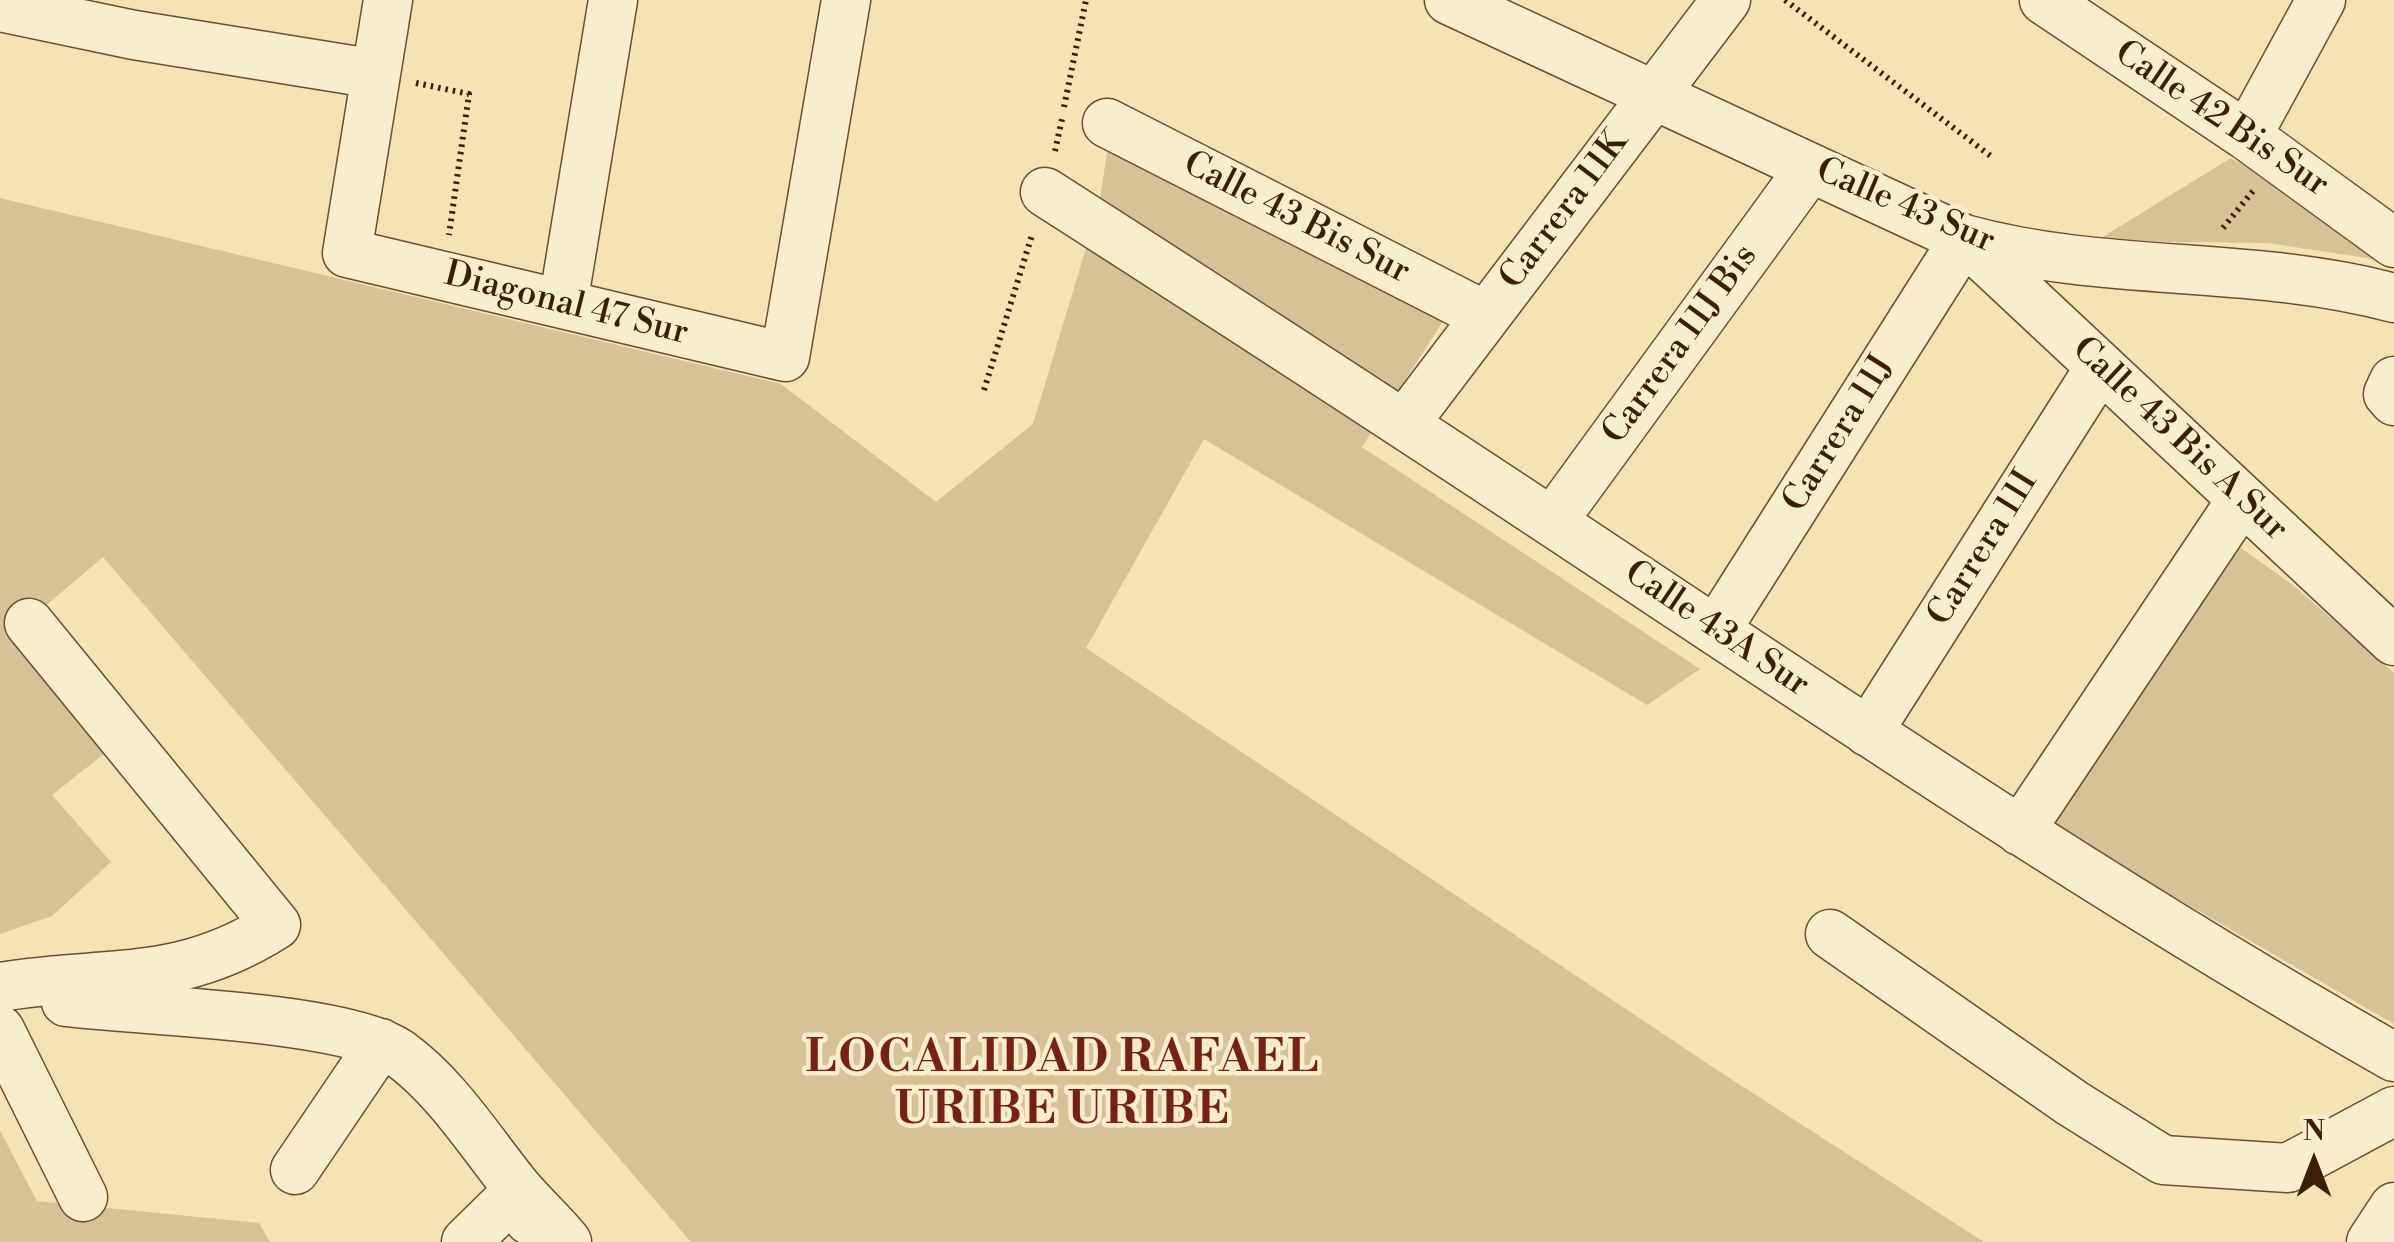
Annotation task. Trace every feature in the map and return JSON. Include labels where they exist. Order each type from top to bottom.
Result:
[{"type":"street","points":[[0,7],[134,34],[376,74],[388,0]]},
{"type":"street","points":[[563,304],[613,0]]},
{"type":"street","name":"Diagonal 47 Sur","points":[[376,74],[347,252],[785,357],[846,0]]},
{"type":"street","name":"Calle 43 Sur","points":[[1449,0],[1964,239],[2036,257],[2303,278],[2394,298]]},
{"type":"street","name":"Carrera 11K","points":[[1404,423],[1726,0]]},
{"type":"street","name":"Calle 42 Bis Sur","points":[[2044,0],[2263,147],[2373,200],[2394,243]]},
{"type":"street","points":[[2263,147],[2321,0]]},
{"type":"street","name":"Calle 43 Bis Sur","points":[[1107,123],[1486,316]]},
{"type":"street","name":"Carrera 11J Bis","points":[[1552,522],[1810,168]]},
{"type":"street","name":"Calle 43A Sur","points":[[1046,192],[1404,423],[2020,831],[2288,998],[2394,1057]]},
{"type":"street","name":"Calle 43 Bis A Sur","points":[[1964,239],[2394,641]]},
{"type":"street","name":"Carrera 11J","points":[[1716,630],[1964,239]]},
{"type":"street","name":"Carrera 11I","points":[[1868,732],[2100,366]]},
{"type":"street","points":[[2394,381],[2388,394],[2394,400]]},
{"type":"street","points":[[2020,831],[2242,499]]},
{"type":"street","points":[[0,986],[174,971],[237,950],[276,924],[28,623]]},
{"type":"street","points":[[1830,934],[2072,1104],[2163,1160],[2288,1168],[2394,1111]]},
{"type":"street","points":[[0,998],[312,1026],[381,1043],[400,1054],[449,1100],[519,1190],[566,1242]]},
{"type":"street","points":[[0,1030],[83,1197]]},
{"type":"street","points":[[294,1170],[381,1043]]},
{"type":"street","points":[[466,1242],[519,1190]]},
{"type":"street","points":[[519,1190],[536,1242]]},
{"type":"street","points":[[2371,1242],[2394,1206]]},
{"type":"path","points":[[1786,0],[1992,157]]},
{"type":"path","points":[[443,275],[470,94]]},
{"type":"path","points":[[2187,271],[2263,147]]},
{"type":"shaded area","points":[[1110,133],[1458,298],[1362,447],[1700,669],[1647,705],[1204,439],[1086,648],[1717,1070],[1984,1242],[691,1242],[103,557],[16,631],[114,746],[52,795],[111,862],[52,916],[0,934],[0,198],[781,384],[936,502],[1033,424],[1099,205]]},
{"type":"shaded area","points":[[2231,158],[2344,225],[2393,262],[2268,243],[2096,241]]},
{"type":"shaded area","points":[[2238,546],[2293,585],[2394,673],[2394,1024],[2050,825]]},
{"type":"shaded area","points":[[0,1131],[37,1201],[259,1223],[270,1242],[0,1242]]},
{"type":"district","name":"LOCALIDAD RAFAEL URIBE URIBE","points":[[1063,1086]]}]
